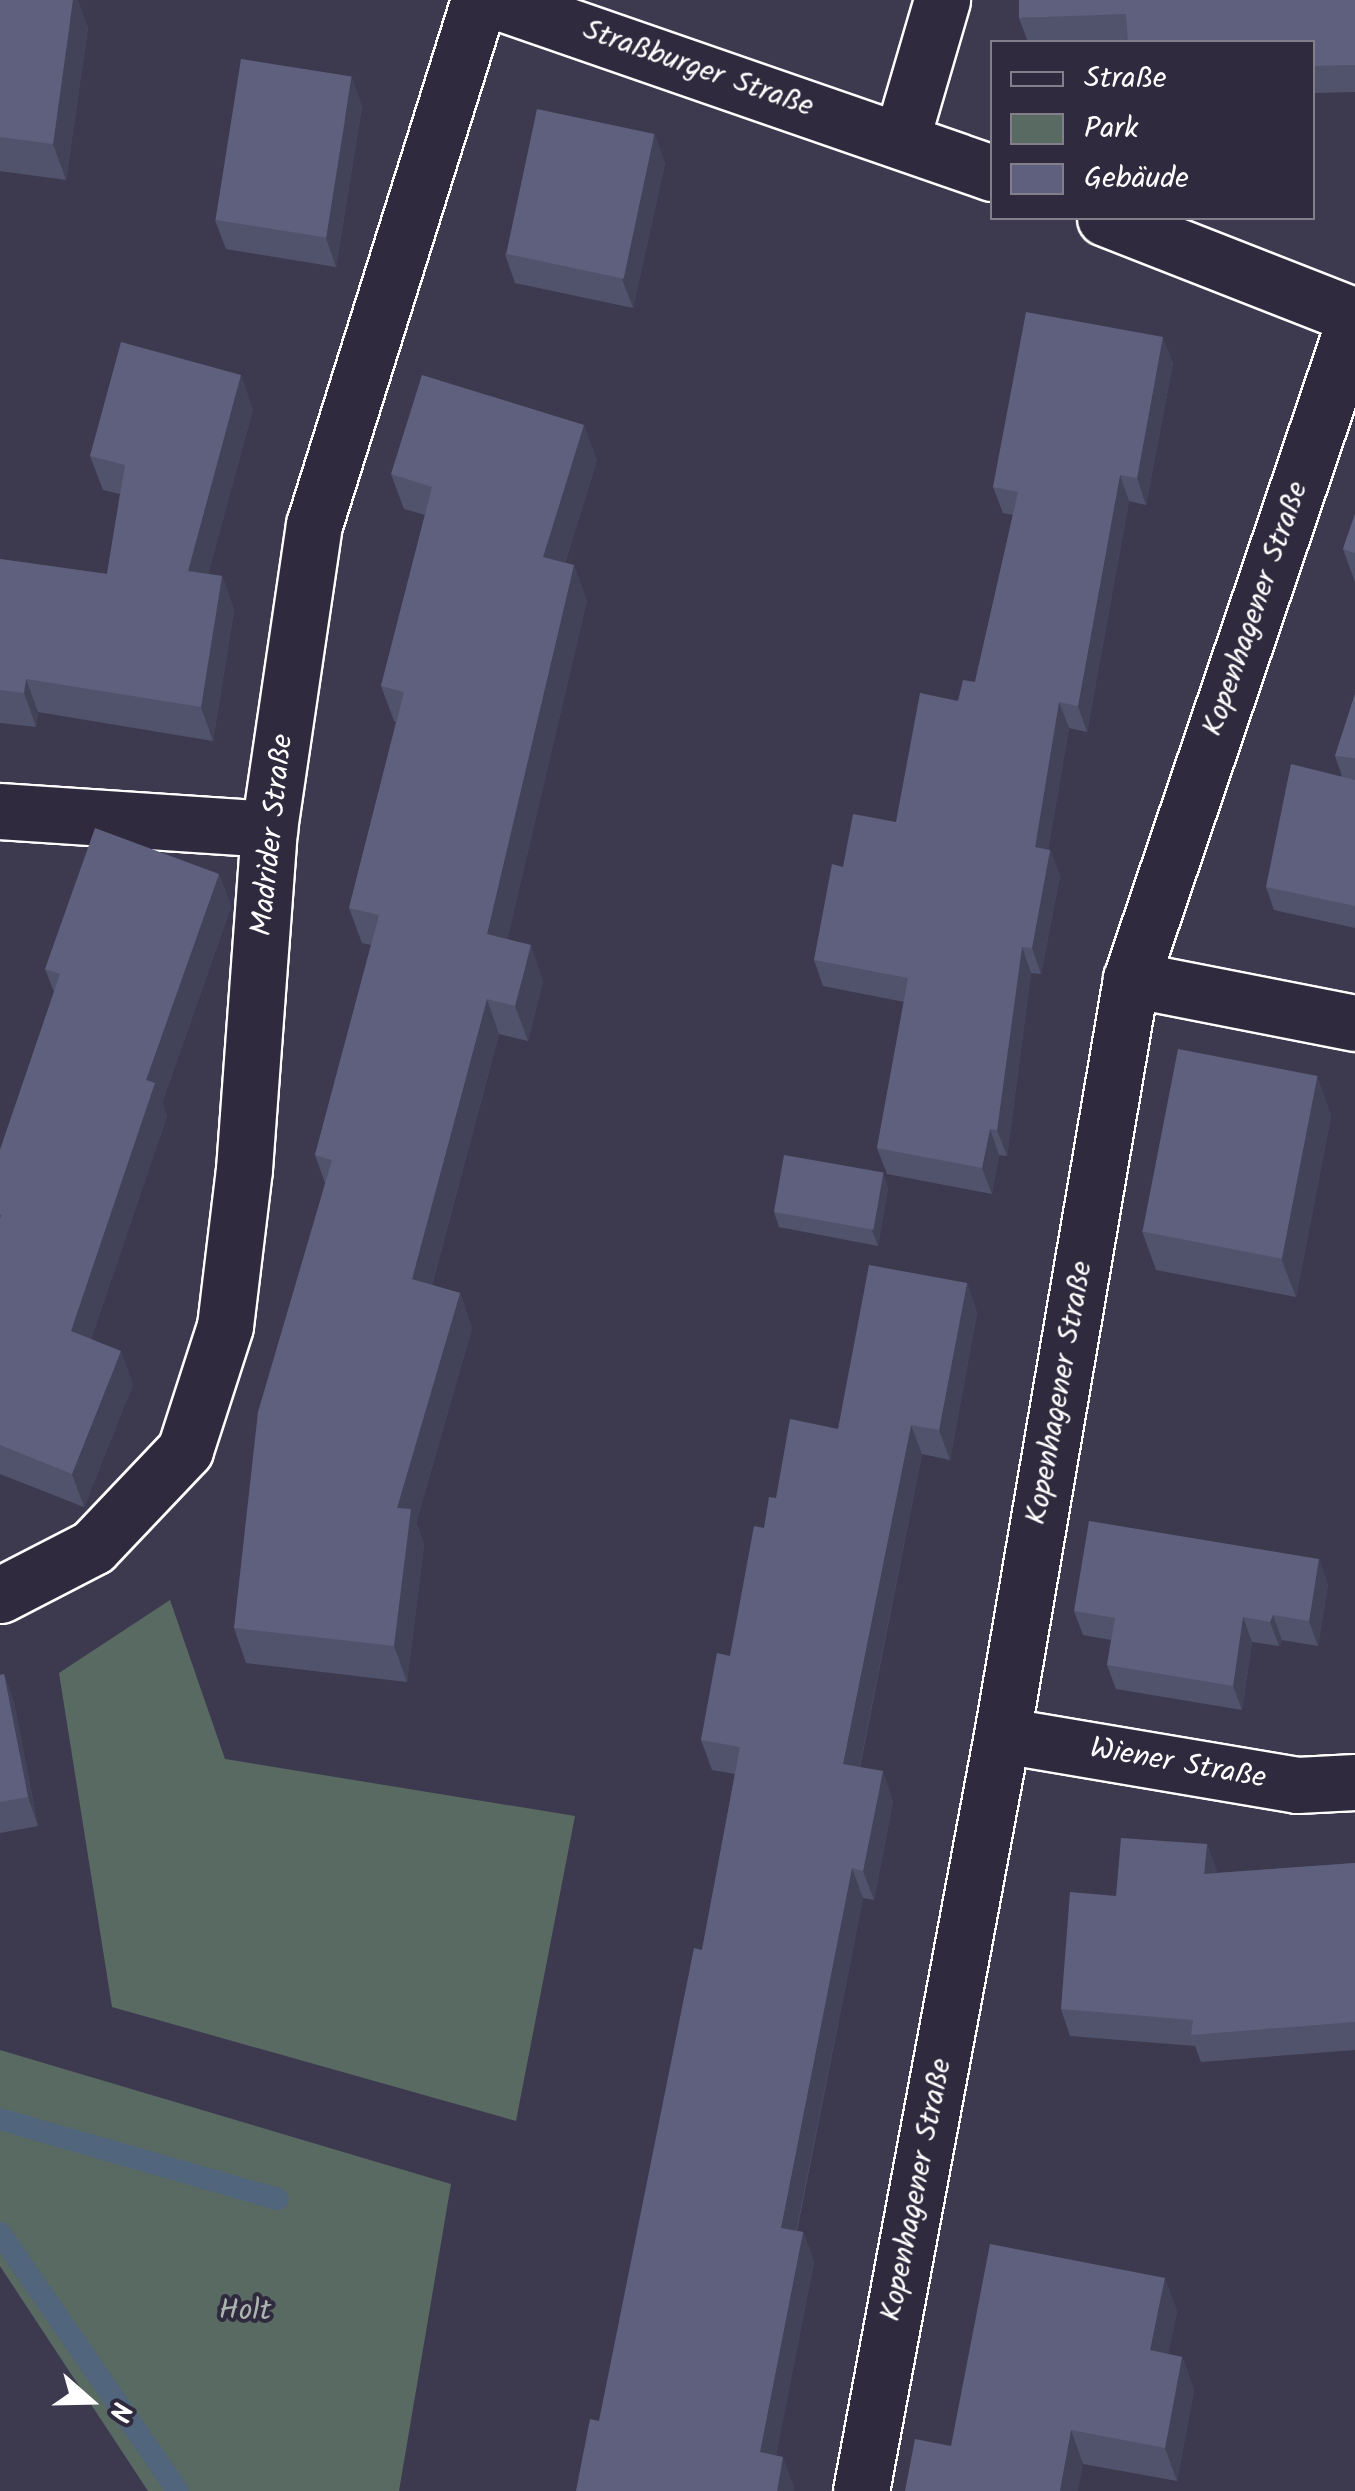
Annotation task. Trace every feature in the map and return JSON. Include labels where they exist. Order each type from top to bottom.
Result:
[{"type":"street","name":"Madrider Straße","points":[[0,1595],[93,1547],[185,1450],[226,1326],[269,829],[314,525],[479,0]]},
{"type":"street","name":"Straßburger Straße","points":[[494,0],[902,137],[990,172]]},
{"type":"street","points":[[902,137],[942,0]]},
{"type":"street","points":[[1110,220],[1355,318]]},
{"type":"street","name":"Kopenhagener Straße","points":[[861,2491],[1002,1735],[1131,979],[1355,318]]},
{"type":"street","points":[[0,811],[269,829]]},
{"type":"street","points":[[1131,979],[1355,1023]]},
{"type":"street","name":"Wiener Straße","points":[[1002,1735],[1298,1785],[1355,1782]]},
{"type":"green space","points":[[170,1600],[225,1759],[575,1816],[516,2121],[112,2007],[59,1673]]},
{"type":"green space","name":"Holt","points":[[0,2050],[451,2184],[399,2491],[148,2491],[0,2266]]},
{"type":"building","points":[[0,0],[73,0],[53,144],[0,137]]},
{"type":"building","points":[[1019,0],[1355,0],[1355,65],[1315,66],[1315,40],[1128,40],[1126,14],[1019,18]]},
{"type":"building","points":[[241,59],[352,77],[326,238],[216,220]]},
{"type":"building","points":[[537,109],[654,134],[624,279],[506,254]]},
{"type":"building","points":[[1026,312],[1163,337],[1137,478],[1120,475],[1078,706],[1059,702],[1035,847],[1050,850],[1032,948],[1022,947],[997,1130],[990,1129],[982,1168],[877,1148],[908,978],[814,960],[832,864],[843,867],[853,814],[896,822],[920,693],[958,701],[963,680],[975,682],[1018,492],[993,487]]},
{"type":"building","points":[[121,342],[241,375],[188,571],[222,576],[201,707],[26,679],[24,693],[0,690],[0,559],[107,574],[125,465],[90,456]]},
{"type":"building","points":[[422,375],[584,425],[543,557],[574,565],[487,934],[531,945],[515,1006],[487,999],[412,1279],[460,1293],[397,1508],[411,1509],[394,1646],[234,1628],[258,1412],[332,1160],[315,1155],[379,915],[349,908],[404,692],[381,686],[432,487],[391,474]]},
{"type":"building","points":[[1355,514],[1355,553],[1343,549]]},
{"type":"building","points":[[1355,694],[1355,758],[1335,756]]},
{"type":"building","points":[[1291,764],[1355,780],[1355,906],[1266,887]]},
{"type":"building","points":[[95,828],[219,874],[146,1080],[155,1083],[71,1331],[121,1351],[72,1474],[0,1445],[0,1150],[60,974],[45,969]]},
{"type":"building","points":[[1178,1049],[1317,1076],[1282,1259],[1143,1232]]},
{"type":"building","points":[[784,1155],[883,1173],[873,1230],[774,1212]]},
{"type":"building","points":[[869,1265],[967,1283],[939,1430],[911,1425],[843,1764],[883,1771],[863,1871],[852,1868],[781,2228],[803,2232],[760,2452],[783,2457],[777,2491],[576,2491],[590,2419],[599,2421],[694,1948],[702,1950],[740,1747],[701,1740],[717,1653],[730,1656],[754,1526],[764,1528],[769,1497],[776,1498],[790,1419],[838,1429]]},
{"type":"building","points":[[1089,1521],[1319,1559],[1309,1621],[1273,1615],[1270,1622],[1243,1617],[1233,1686],[1107,1665],[1115,1618],[1074,1611]]},
{"type":"building","points":[[4,1674],[28,1797],[0,1802],[0,1675]]},
{"type":"building","points":[[1121,1838],[1207,1844],[1204,1874],[1355,1863],[1355,2022],[1191,2035],[1193,2020],[1061,2009],[1070,1892],[1116,1896]]},
{"type":"building","points":[[990,2244],[1165,2278],[1150,2350],[1182,2357],[1165,2448],[1071,2430],[1060,2491],[905,2491],[915,2439],[951,2446]]},
{"type":"waterway","points":[[0,2119],[278,2199]]},
{"type":"waterway","points":[[0,2233],[178,2491]]}]
